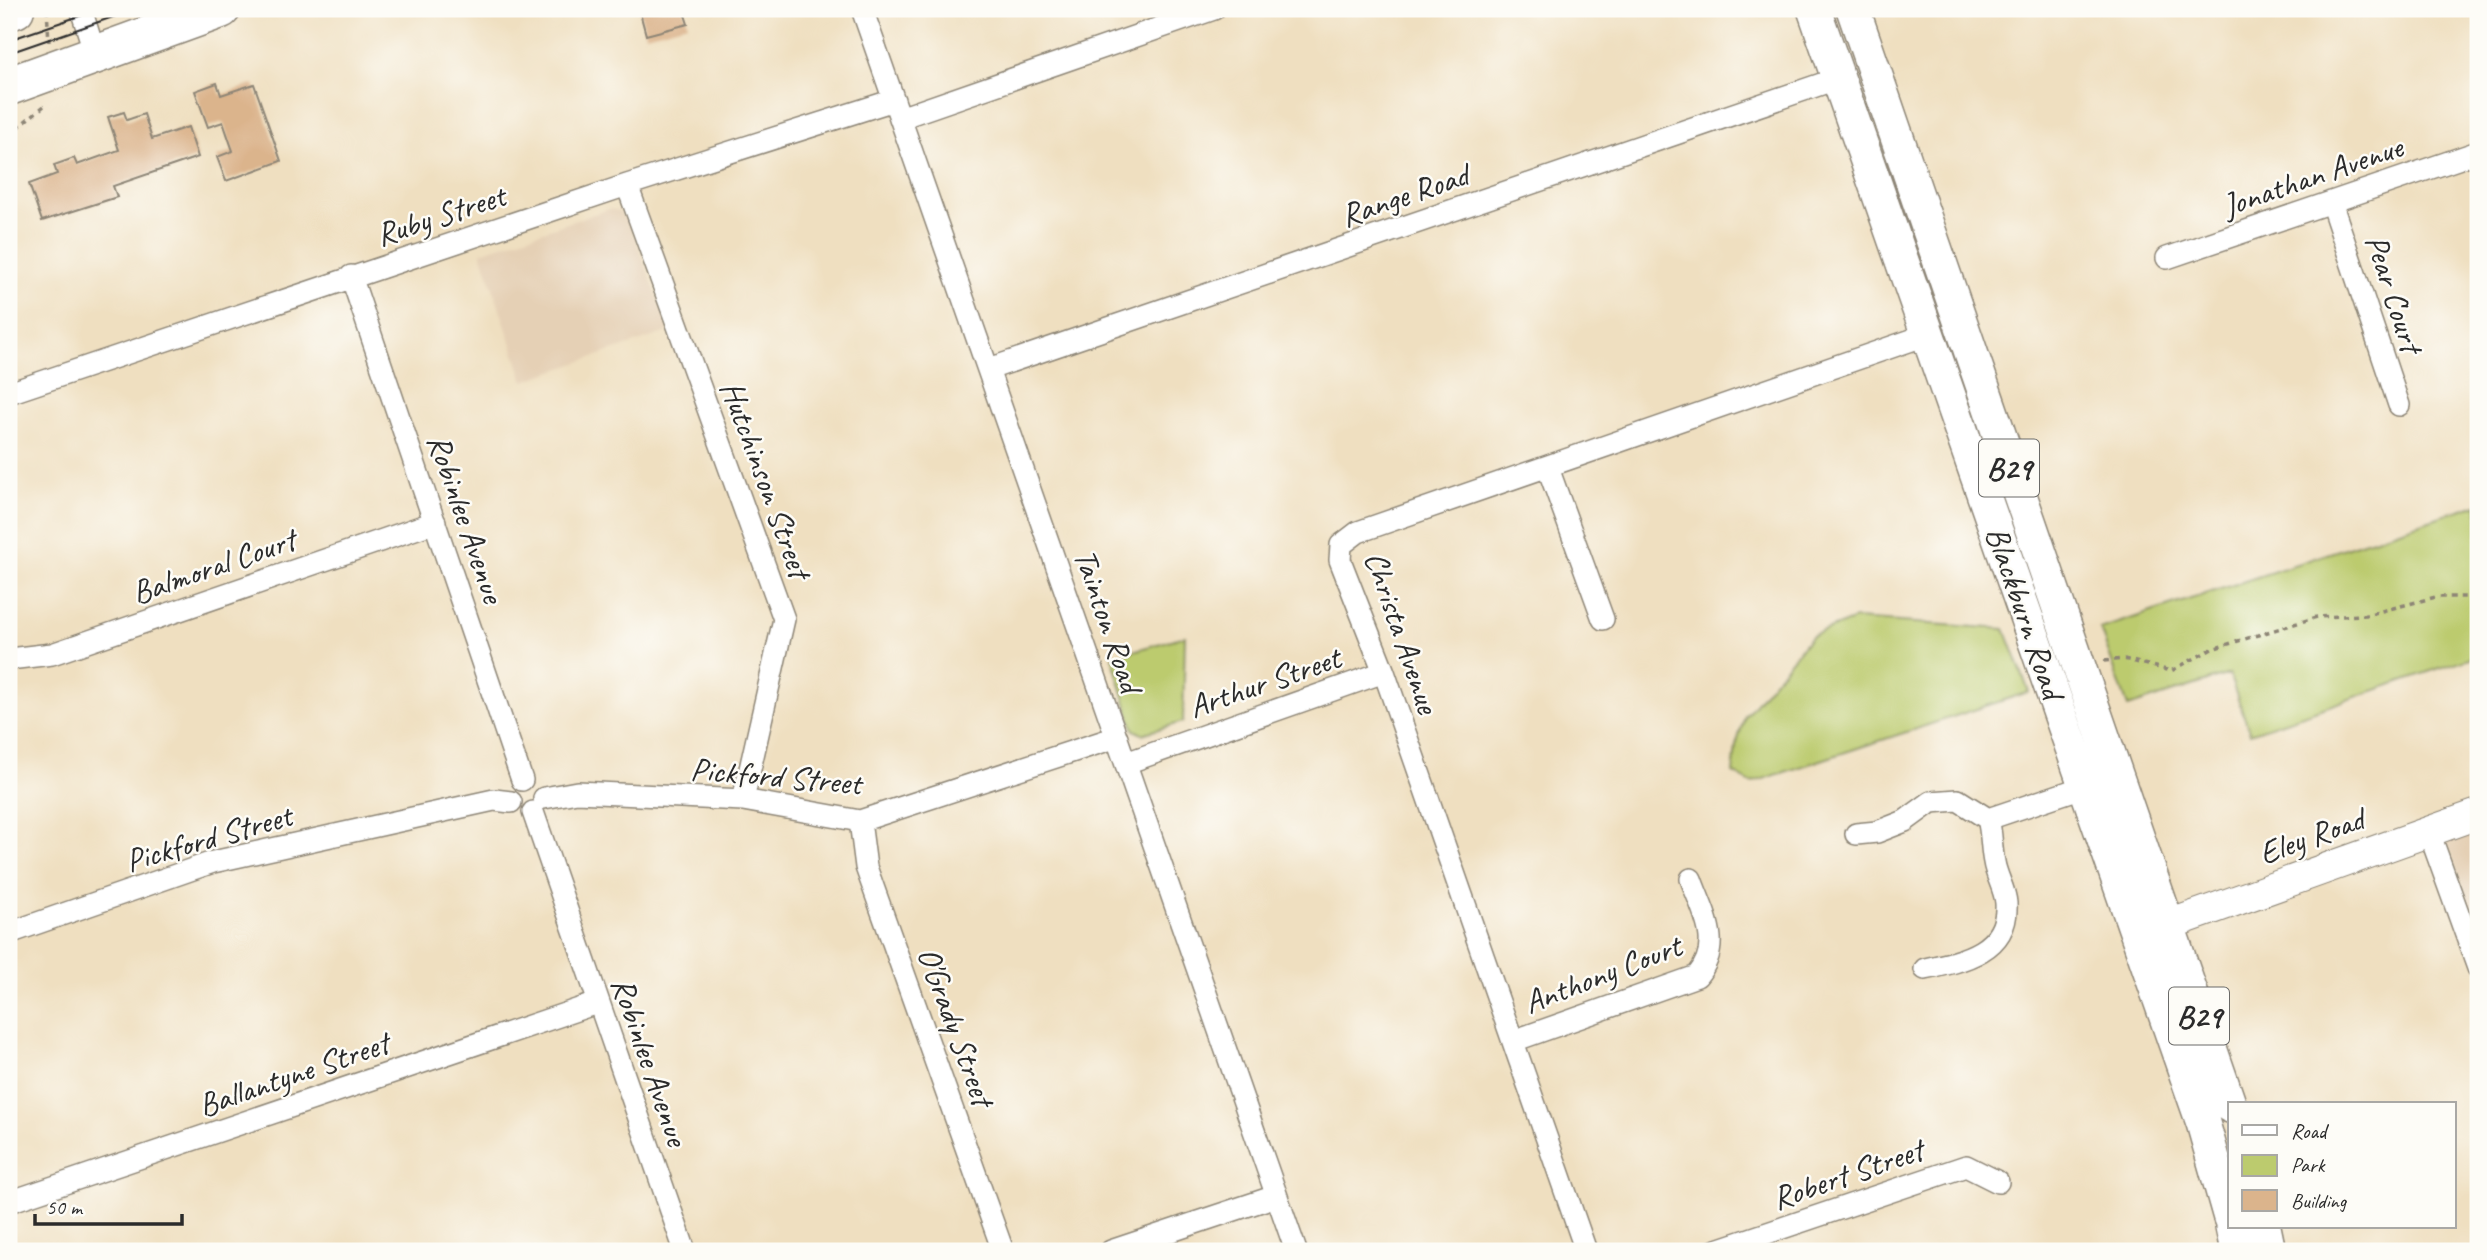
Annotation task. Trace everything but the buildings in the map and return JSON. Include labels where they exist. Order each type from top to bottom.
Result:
[{"type":"highway","points":[[9,11],[15,9]]},
{"type":"highway","points":[[12,91],[95,54],[221,9]]},
{"type":"main road","name":"Blackburn Road","points":[[1814,9],[1839,78],[1944,329],[2077,663],[2228,1211]]},
{"type":"main road","name":"Blackburn Road","points":[[1853,9],[1944,329],[2086,786],[2228,1102]]},
{"type":"main road","name":"Eley Road","points":[[2153,931],[2478,814]]},
{"type":"main road","points":[[2232,1228],[2237,1251]]},
{"type":"main road","points":[[2264,1228],[2269,1251]]},
{"type":"street","points":[[81,9],[95,54]]},
{"type":"street","name":"Tainton Road","points":[[862,9],[1296,1251]]},
{"type":"street","name":"Ruby Street","points":[[9,393],[627,185],[897,109],[1214,9]]},
{"type":"street","name":"Range Road","points":[[989,369],[1839,78]]},
{"type":"street","name":"Jonathan Avenue","points":[[2167,258],[2478,152]]},
{"type":"street","name":"Hutchinson Street","points":[[627,185],[784,619],[743,800]]},
{"type":"street","name":"Pear Court","points":[[2331,202],[2399,405]]},
{"type":"street","name":"Robinlee Avenue","points":[[351,276],[522,780]]},
{"type":"street","name":"Christa Avenue","points":[[1586,1251],[1384,672],[1340,561],[1341,545],[1358,532],[1944,329]]},
{"type":"street","points":[[1548,468],[1603,619]]},
{"type":"street","name":"Balmoral Court","points":[[9,659],[52,654],[435,522]]},
{"type":"street","name":"Arthur Street","points":[[1126,763],[1384,672]]},
{"type":"street","name":"Pickford Street","points":[[539,805],[577,792],[743,800],[860,821],[1116,737]]},
{"type":"street","points":[[522,780],[533,780],[542,787],[539,805],[524,813],[511,802],[514,785],[522,780]]},
{"type":"street","points":[[1989,819],[2086,786]]},
{"type":"street","name":"Pickford Street","points":[[9,933],[213,862],[494,800],[511,802]]},
{"type":"street","points":[[1856,834],[1877,832],[1905,821],[1931,802],[1958,800],[1989,819]]},
{"type":"street","name":"Robinlee Avenue","points":[[539,805],[597,1003],[683,1251]]},
{"type":"street","points":[[1925,969],[1954,963],[1990,948],[2005,927],[2006,901],[1994,862],[1989,819]]},
{"type":"street","name":"O'Grady Street","points":[[860,821],[866,867],[1003,1251]]},
{"type":"street","points":[[2429,832],[2478,968]]},
{"type":"street","name":"Anthony Court","points":[[1513,1041],[1698,976],[1708,963],[1710,935],[1691,879]]},
{"type":"street","name":"Ballantyne Street","points":[[9,1202],[597,1003]]},
{"type":"street","name":"Robert Street","points":[[1714,1251],[1966,1167],[1998,1182]]},
{"type":"street","points":[[1111,1251],[1276,1196]]},
{"type":"path","points":[[2077,663],[2124,659],[2171,671],[2212,649],[2317,617],[2366,615],[2436,597],[2478,597]]},
{"type":"shaded area","points":[[609,209],[619,211],[629,220],[670,331],[524,381],[481,252]]},
{"type":"shaded area","points":[[2478,823],[2478,928],[2445,835]]},
{"type":"green space","points":[[2478,504],[2478,655],[2250,733],[2229,674],[2128,707],[2100,629]]},
{"type":"green space","points":[[1855,619],[2005,629],[2029,692],[1751,783],[1733,773],[1736,746],[1745,716],[1811,636]]},
{"type":"green space","points":[[1185,636],[1183,722],[1142,734],[1134,730],[1112,657]]},
{"type":"tram line","points":[[9,40],[100,9]]},
{"type":"tram line","points":[[9,53],[136,9]]}]
